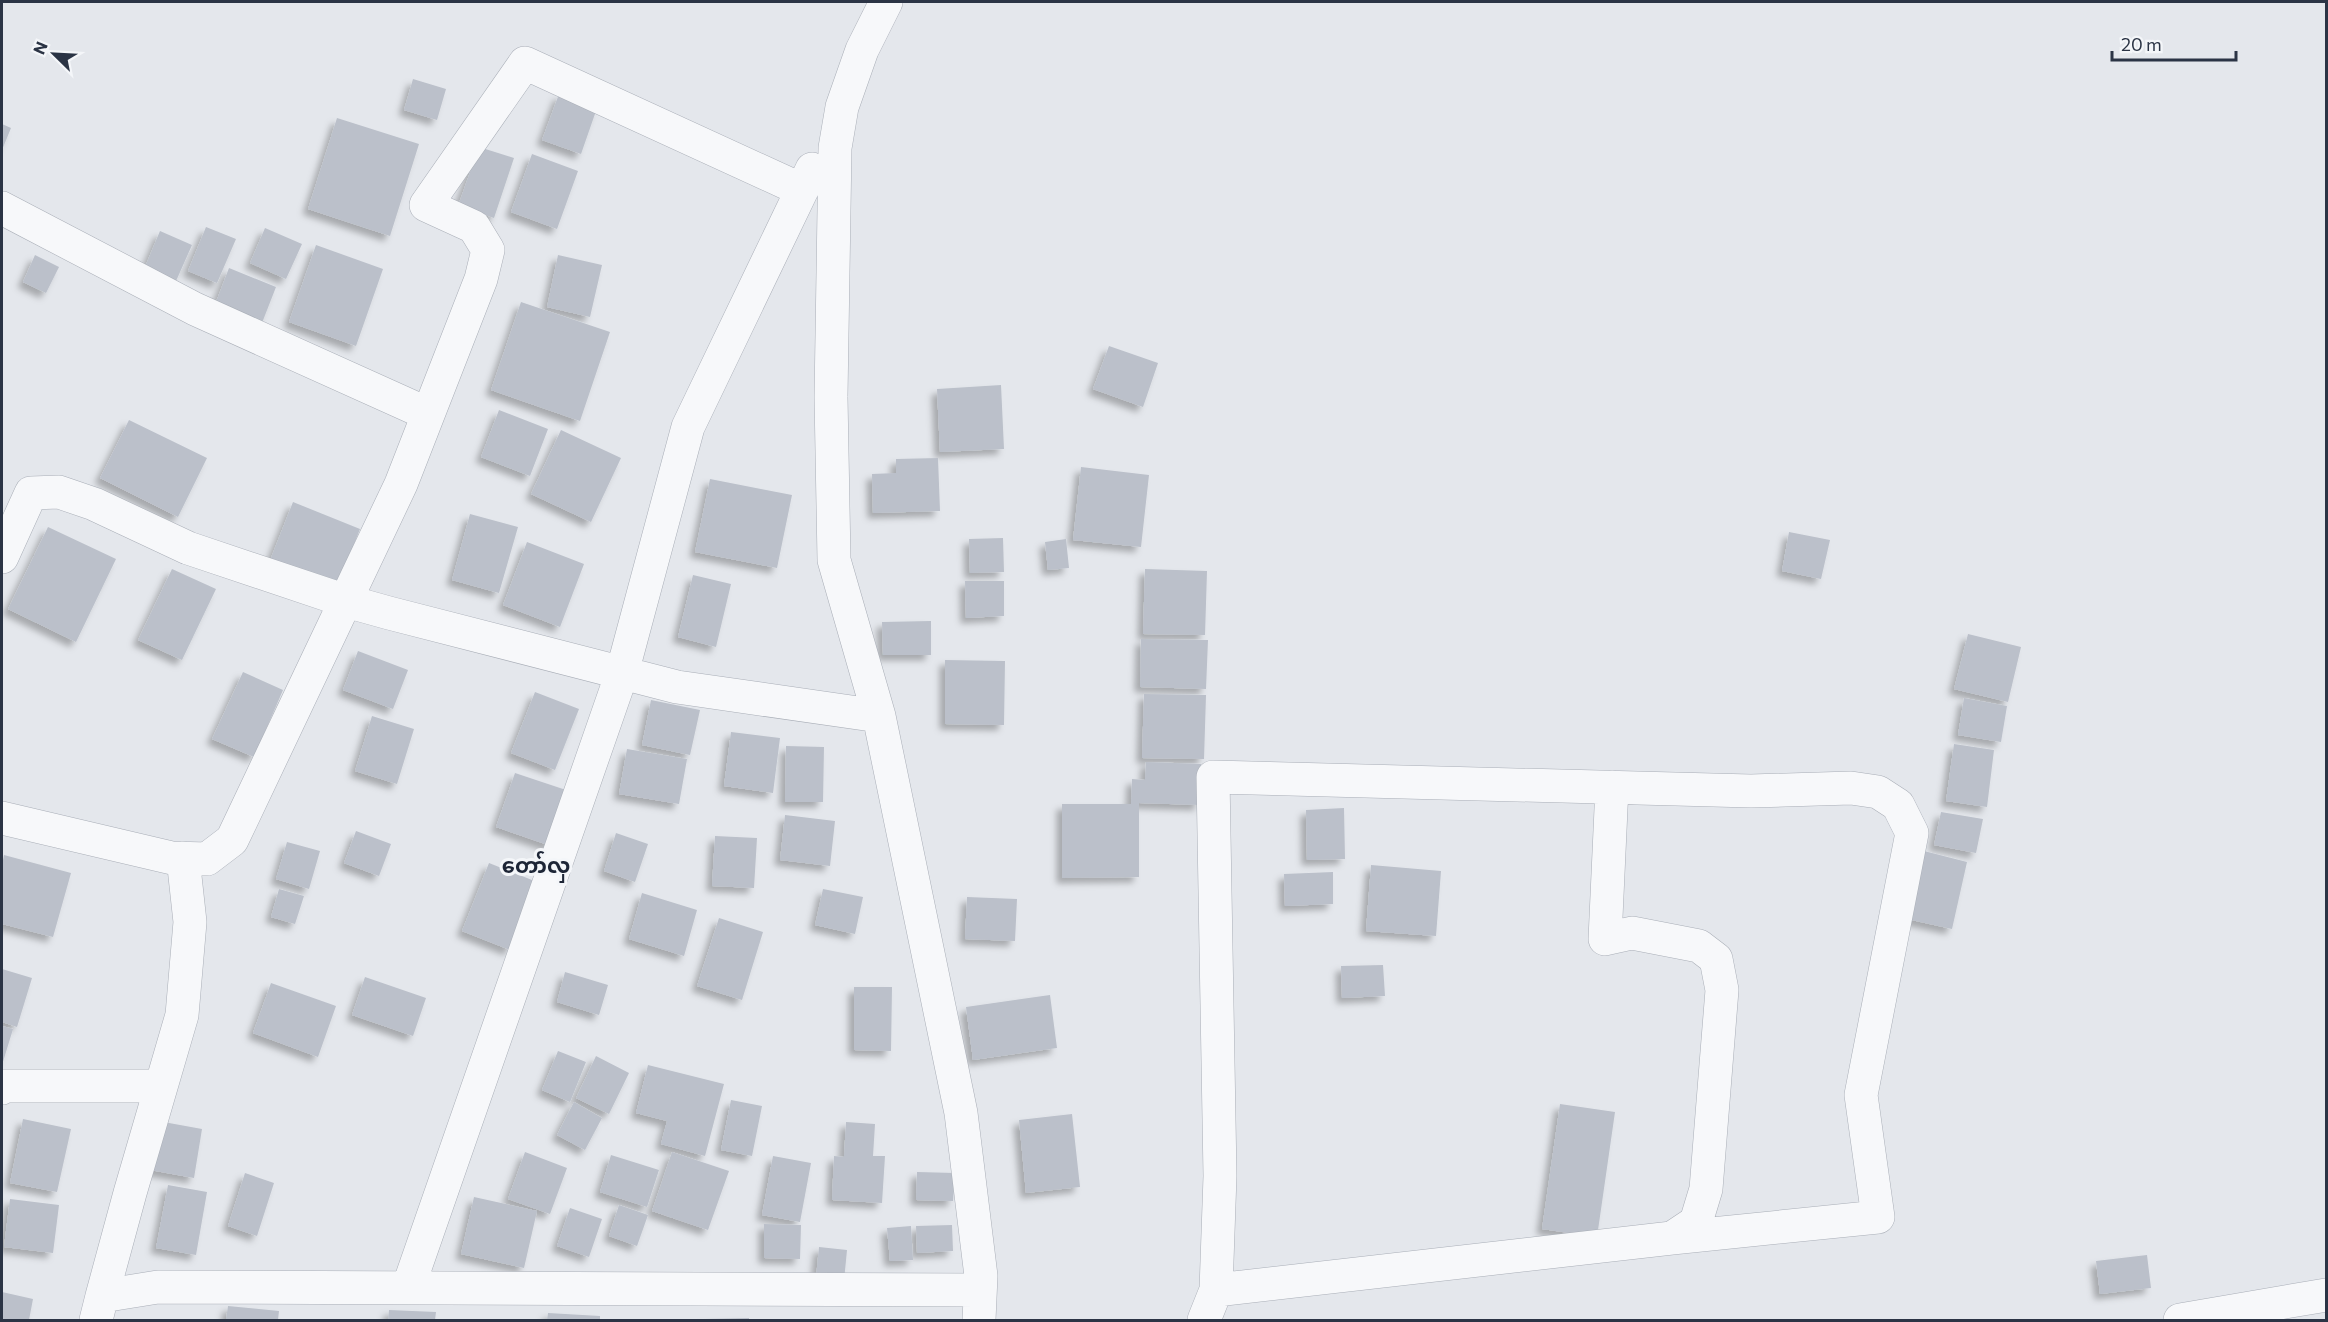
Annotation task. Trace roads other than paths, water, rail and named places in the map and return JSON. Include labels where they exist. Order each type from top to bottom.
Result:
[{"type":"street","points":[[408,1288],[622,673],[688,427],[842,107],[862,50],[886,2]]},
{"type":"street","points":[[2,818],[172,858],[207,859],[232,840],[401,484],[481,279],[488,250],[474,227],[426,205],[525,63],[802,189]]},
{"type":"street","points":[[99,1308],[158,1287],[408,1288],[980,1305],[981,1276],[961,1113],[879,716],[834,560],[831,397],[835,148],[842,107]]},
{"type":"street","points":[[2,208],[195,309],[428,414]]},
{"type":"street","points":[[2,557],[31,493],[59,492],[94,504],[188,548],[346,601],[677,687],[879,716]]},
{"type":"street","points":[[1204,1320],[1216,1290],[1220,1176],[1213,777],[1751,790],[1851,789],[1878,792],[1898,805],[1912,832],[1861,1095],[1878,1217],[1216,1290]]},
{"type":"street","points":[[1612,787],[1605,939],[1632,933],[1699,946],[1716,959],[1722,990],[1706,1189],[1696,1222],[1672,1238]]},
{"type":"street","points":[[99,1308],[160,1086],[182,1015],[190,922],[183,858]]},
{"type":"street","points":[[2,1088],[3,1086],[160,1086]]},
{"type":"street","points":[[2180,1320],[2326,1295]]},
{"type":"district","name":"တော်လှ","points":[[536,864]]}]
